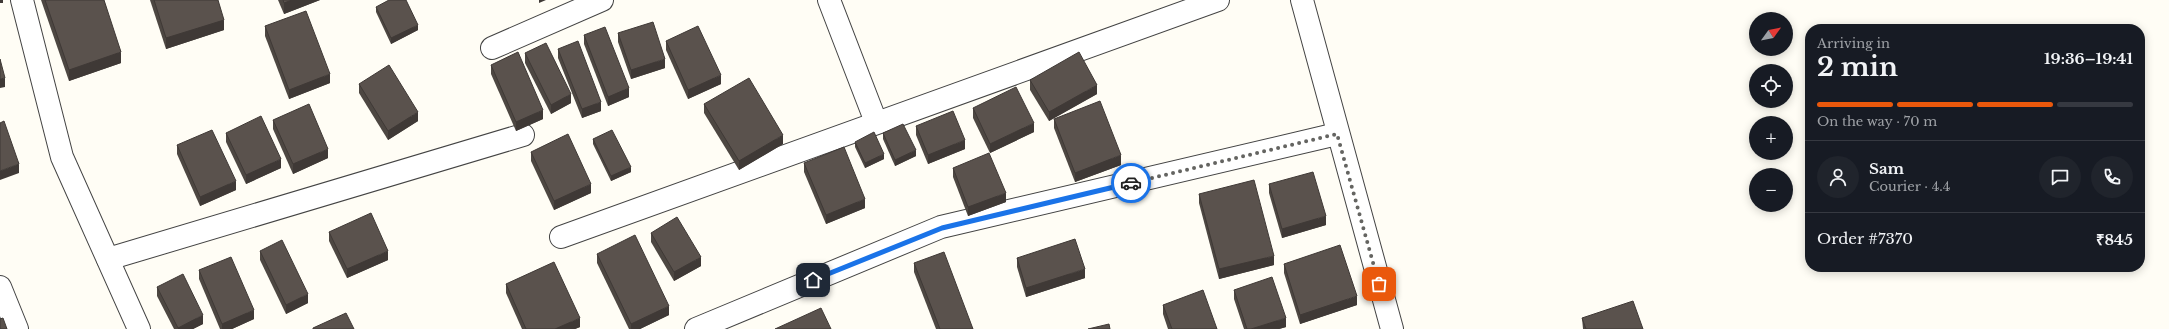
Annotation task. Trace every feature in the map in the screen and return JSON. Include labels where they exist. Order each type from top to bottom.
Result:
[{"type":"street","points":[[22,0],[62,157],[139,329]]},
{"type":"street","points":[[492,48],[602,0]]},
{"type":"street","points":[[829,0],[876,122]]},
{"type":"street","points":[[561,237],[876,122],[1218,0]]},
{"type":"street","points":[[1302,0],[1337,134],[1392,329]]},
{"type":"street","points":[[696,329],[942,228],[1337,134]]},
{"type":"street","points":[[108,260],[523,135]]},
{"type":"street","points":[[0,287],[17,329]]},
{"type":"building","points":[[45,0],[104,0],[121,52],[69,70]]},
{"type":"building","points":[[154,0],[218,0],[224,20],[166,38]]},
{"type":"building","points":[[283,0],[292,0],[284,3]]},
{"type":"building","points":[[389,0],[406,0],[418,25],[391,38],[376,7]]},
{"type":"building","points":[[306,11],[330,74],[289,90],[265,26]]},
{"type":"building","points":[[653,22],[665,59],[631,70],[618,33]]},
{"type":"building","points":[[698,26],[721,75],[688,90],[666,41]]},
{"type":"building","points":[[605,27],[629,88],[608,97],[584,35]]},
{"type":"building","points":[[578,41],[601,102],[582,109],[558,49]]},
{"type":"building","points":[[546,43],[571,94],[551,105],[525,53]]},
{"type":"building","points":[[518,52],[543,110],[516,122],[491,65]]},
{"type":"building","points":[[1079,52],[1097,85],[1049,112],[1030,80]]},
{"type":"building","points":[[0,59],[5,78],[0,79]]},
{"type":"building","points":[[389,65],[418,112],[388,131],[359,84]]},
{"type":"building","points":[[749,78],[783,135],[739,161],[704,104]]},
{"type":"building","points":[[1016,87],[1034,123],[990,144],[973,108]]},
{"type":"building","points":[[1100,101],[1121,155],[1075,173],[1054,119]]},
{"type":"building","points":[[309,104],[328,149],[293,164],[273,120]]},
{"type":"building","points":[[953,111],[965,140],[928,155],[916,126]]},
{"type":"building","points":[[261,116],[281,159],[246,175],[226,133]]},
{"type":"building","points":[[4,121],[19,164],[0,171],[0,123]]},
{"type":"building","points":[[903,124],[916,150],[895,160],[883,133]]},
{"type":"building","points":[[212,130],[236,181],[200,197],[177,145]]},
{"type":"building","points":[[612,130],[631,167],[611,176],[593,139]]},
{"type":"building","points":[[874,132],[884,154],[865,163],[855,142]]},
{"type":"building","points":[[568,134],[591,184],[554,201],[531,152]]},
{"type":"building","points":[[844,147],[865,199],[826,215],[804,163]]},
{"type":"building","points":[[989,153],[1006,193],[968,207],[953,168]]},
{"type":"building","points":[[1313,172],[1326,216],[1282,229],[1269,184]]},
{"type":"building","points":[[1254,180],[1274,256],[1219,269],[1199,194]]},
{"type":"building","points":[[371,213],[388,251],[347,269],[329,232]]},
{"type":"building","points":[[677,217],[701,257],[674,272],[651,233]]},
{"type":"building","points":[[635,235],[669,306],[631,324],[597,254]]},
{"type":"building","points":[[1075,239],[1085,269],[1026,288],[1017,258]]},
{"type":"building","points":[[282,240],[308,294],[286,305],[260,251]]},
{"type":"building","points":[[1340,245],[1357,296],[1300,315],[1284,264]]},
{"type":"building","points":[[944,252],[973,329],[940,329],[914,263]]},
{"type":"building","points":[[231,257],[254,310],[222,324],[199,270]]},
{"type":"building","points":[[554,262],[580,318],[555,329],[526,329],[506,284]]},
{"type":"building","points":[[183,274],[203,315],[178,328],[157,287]]},
{"type":"building","points":[[1272,277],[1286,318],[1247,329],[1234,290]]},
{"type":"building","points":[[1203,290],[1217,329],[1172,329],[1163,305]]},
{"type":"building","points":[[1633,301],[1643,329],[1586,329],[1582,318]]},
{"type":"building","points":[[821,308],[831,329],[775,329]]},
{"type":"building","points":[[346,313],[354,329],[313,329],[313,328]]},
{"type":"building","points":[[3,318],[7,329],[0,329],[0,319]]},
{"type":"building","points":[[1109,324],[1110,329],[1088,329]]},
{"type":"way so far","points":[[1131,183],[1337,134],[1379,284]]},
{"type":"route","points":[[813,280],[942,228],[1131,183]]}]
